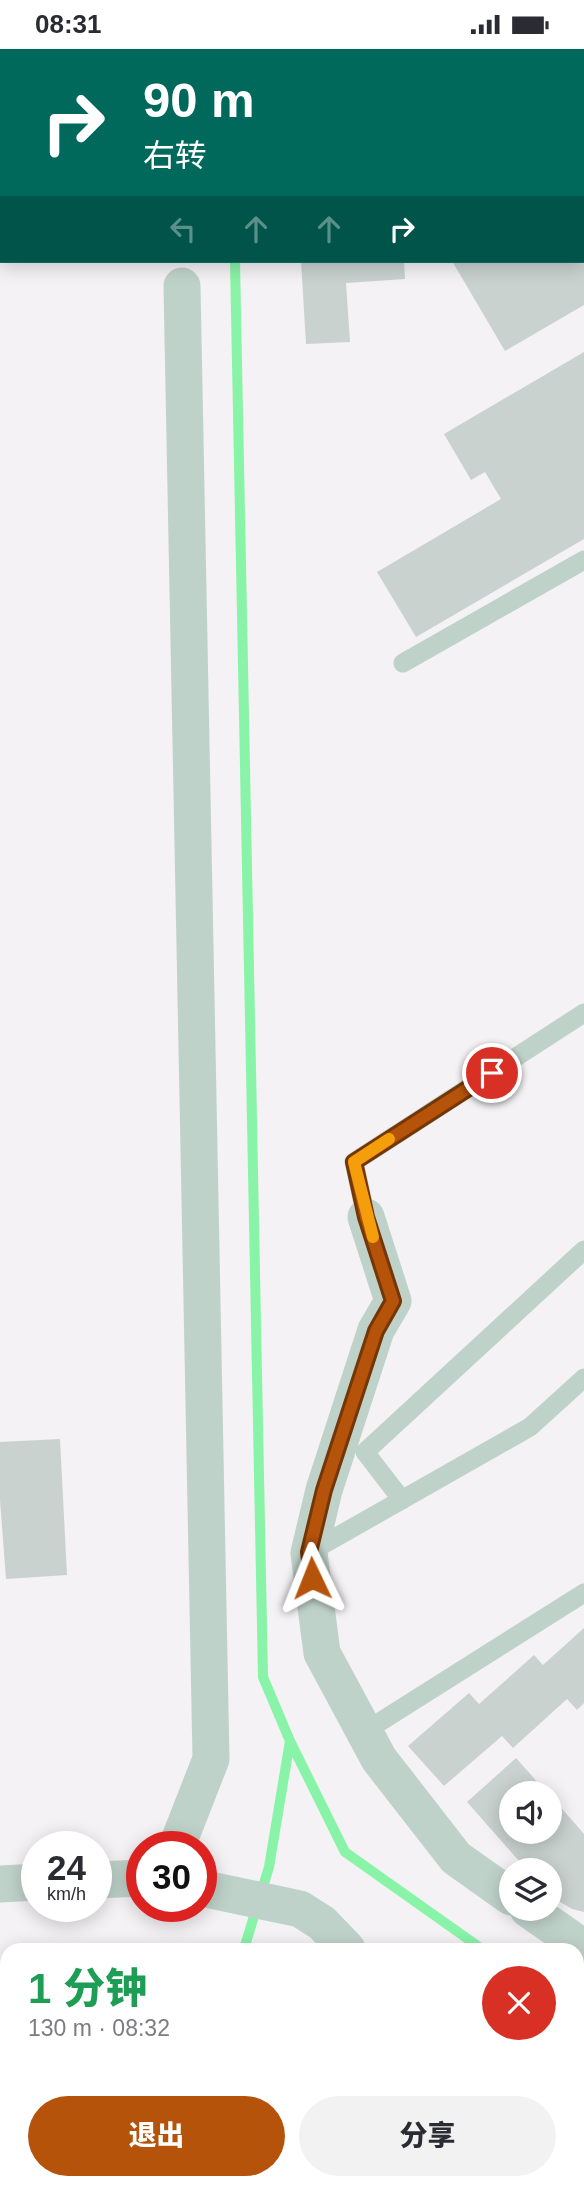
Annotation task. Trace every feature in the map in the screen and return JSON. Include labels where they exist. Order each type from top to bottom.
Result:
[{"type":"street","points":[[182,286],[211,1759],[183,1831]]},
{"type":"street","points":[[366,1217],[393,1301],[376,1331],[324,1490],[309,1552],[323,1653],[379,1759],[456,1858],[499,1888]]},
{"type":"street","points":[[0,1884],[21,1883]]},
{"type":"street","points":[[217,1892],[300,1909],[322,1923],[341,1943]]},
{"type":"street","points":[[545,1921],[577,1943]]},
{"type":"lane","points":[[403,663],[584,560]]},
{"type":"lane","points":[[366,1217],[354,1162],[584,1013]]},
{"type":"lane","points":[[402,1500],[365,1452],[584,1250]]},
{"type":"lane","points":[[309,1552],[530,1427],[584,1378]]},
{"type":"lane","points":[[364,1732],[584,1593]]},
{"type":"building","points":[[301,263],[404,263],[405,279],[346,283],[350,342],[306,344]]},
{"type":"building","points":[[453,263],[584,263],[584,305],[505,351]]},
{"type":"building","points":[[584,352],[584,539],[416,637],[377,572],[501,499],[485,472],[471,480],[444,434]]},
{"type":"building","points":[[60,1439],[67,1575],[6,1579],[0,1500],[0,1442]]},
{"type":"building","points":[[584,1628],[584,1703],[577,1710],[567,1699],[513,1748],[502,1736],[444,1786],[408,1746],[469,1693],[479,1704],[534,1655],[543,1665]]},
{"type":"building","points":[[516,1758],[536,1781],[499,1781],[499,1838],[467,1802]]},
{"type":"building","points":[[562,1809],[584,1834],[584,1912],[562,1903],[562,1858],[517,1858],[504,1844],[562,1844]]},
{"type":"waterway","points":[[235,263],[263,1677],[290,1741],[269,1867],[246,1943]]},
{"type":"waterway","points":[[290,1741],[345,1852],[474,1943]]},
{"type":"slow traffic","points":[[373,1237],[354,1162],[389,1139]]},
{"type":"route","points":[[312,1578],[309,1552],[324,1490],[376,1331],[393,1301],[366,1217],[354,1162],[492,1073]]}]
